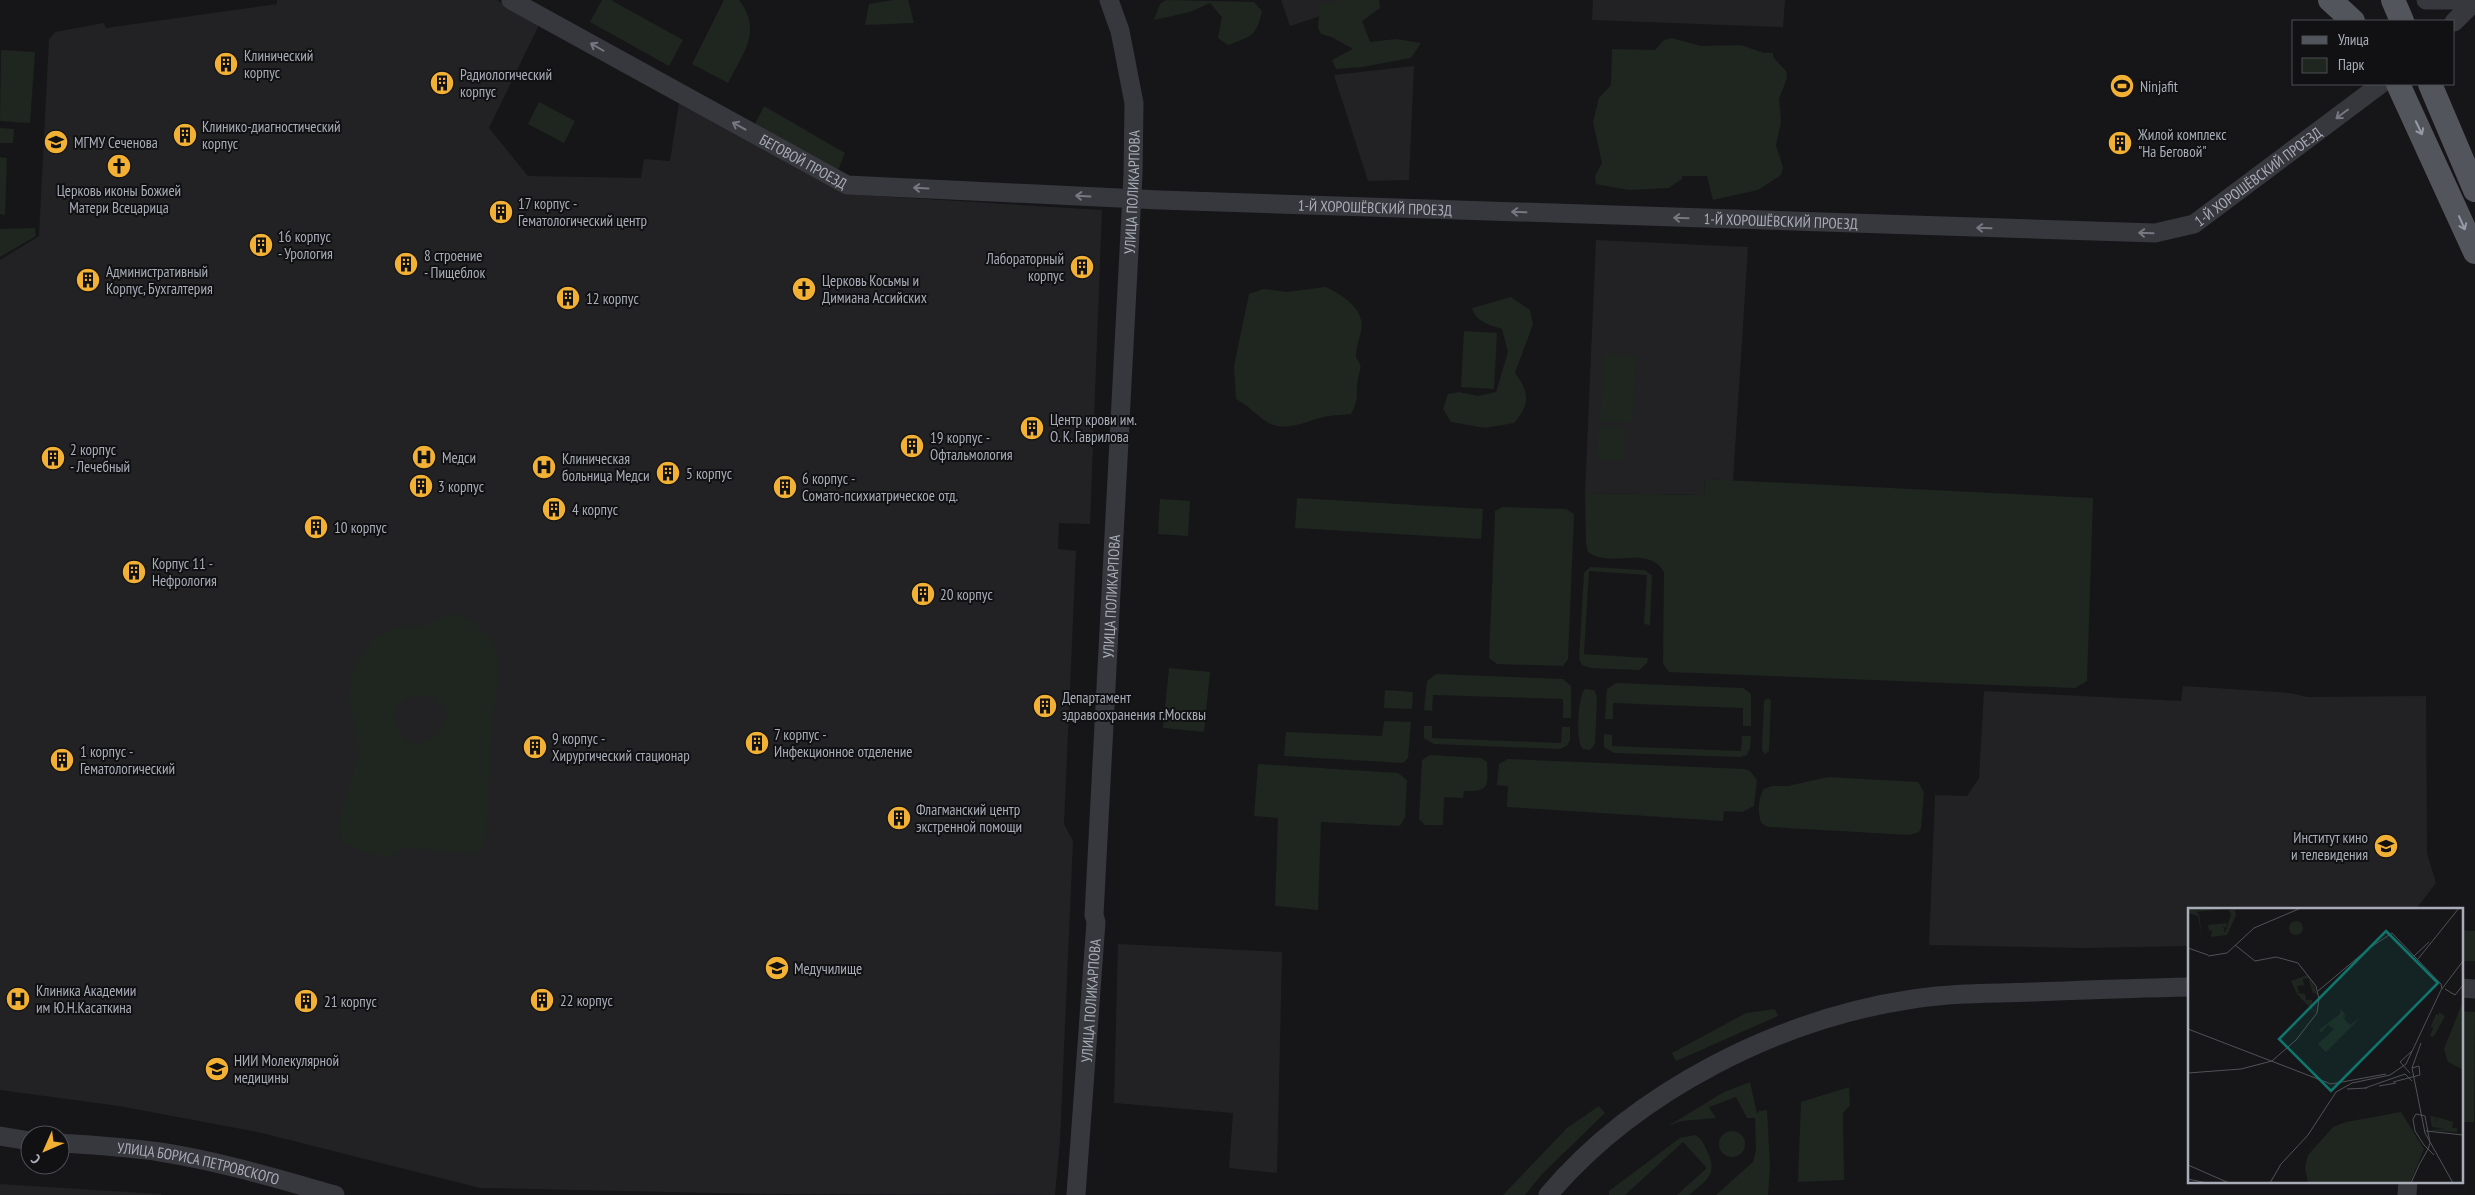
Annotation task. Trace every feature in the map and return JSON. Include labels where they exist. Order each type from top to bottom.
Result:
[{"type":"main road","points":[[2330,0],[2352,20]]},
{"type":"main road","points":[[2343,0],[2359,20]]},
{"type":"main road","points":[[2393,0],[2402,20]]},
{"type":"main road","points":[[2398,85],[2475,252]]},
{"type":"main road","points":[[2430,85],[2475,190]]},
{"type":"street","name":"БЕГОВОЙ ПРОЕЗД","points":[[511,0],[847,185],[1132,198]]},
{"type":"street","name":"УЛИЦА ПОЛИКАРПОВА","points":[[1076,1195],[1096,922],[1094,914],[1132,198],[1134,103],[1120,31],[1109,0]]},
{"type":"street","points":[[2426,0],[2462,0]]},
{"type":"street","points":[[2468,0],[2475,3]]},
{"type":"street","points":[[2455,21],[2475,3]]},
{"type":"street","name":"1-Й ХОРОШЁВСКИЙ ПРОЕЗД","points":[[1132,198],[2155,233],[2194,224],[2380,85]]},
{"type":"street","points":[[1548,1195],[1586,1155],[1630,1119],[1667,1094],[1742,1051],[1818,1021],[1873,1006],[1951,994],[2188,987]]},
{"type":"street","points":[[2462,988],[2475,989]]},
{"type":"street","points":[[0,1136],[20,1139]]},
{"type":"street","name":"УЛИЦА БОРИСА ПЕТРОВСКОГО","points":[[70,1144],[162,1152],[248,1171],[336,1195]]},
{"type":"street","points":[[2407,1195],[2408,1182]]},
{"type":"shaded area","points":[[277,0],[497,0],[539,25],[489,128],[528,176],[641,178],[644,159],[670,161],[679,103],[749,139],[845,194],[1102,210],[1090,524],[1059,523],[1058,549],[1076,551],[1064,824],[1073,841],[1060,1140],[1055,1195],[769,1194],[480,1188],[262,1133],[119,1106],[0,1090],[0,260],[39,236],[49,39],[55,32],[104,23],[106,28],[277,4]]},
{"type":"shaded area","points":[[1281,0],[1368,0],[1290,26]]},
{"type":"shaded area","points":[[1593,0],[1785,0],[1783,27],[1592,20]]},
{"type":"shaded area","points":[[1414,66],[1409,180],[1368,181],[1334,75]]},
{"type":"shaded area","points":[[1596,240],[1748,247],[1733,481],[1705,479],[1704,495],[1585,493]]},
{"type":"shaded area","points":[[2183,686],[2290,693],[2307,697],[2426,696],[2427,853],[2436,883],[2417,908],[2188,908],[2188,946],[2083,948],[1929,945],[1935,795],[1967,796],[1979,778],[1984,691],[2181,701]]},
{"type":"shaded area","points":[[1118,944],[1282,952],[1277,1173],[1229,1168],[1233,1113],[1114,1103]]},
{"type":"shaded area","points":[[0,1184],[160,1194],[162,1195],[0,1195]]},
{"type":"green space","points":[[602,0],[611,0],[683,40],[669,66],[590,22]]},
{"type":"green space","points":[[724,0],[739,0],[750,22],[748,42],[728,83],[692,64]]},
{"type":"green space","points":[[893,0],[908,0],[914,23],[865,25],[869,4]]},
{"type":"green space","points":[[1166,0],[1254,2],[1262,11],[1258,26],[1252,34],[1243,40],[1228,45],[1218,38],[1222,17],[1210,3],[1190,12],[1154,20],[1160,4]]},
{"type":"green space","points":[[1339,0],[1379,0],[1380,8],[1362,21],[1370,42],[1396,39],[1421,43],[1411,58],[1362,67],[1336,69],[1332,60],[1353,49],[1332,37],[1321,34],[1318,28],[1320,5]]},
{"type":"green space","points":[[1672,38],[1701,46],[1741,45],[1764,53],[1773,53],[1773,57],[1786,71],[1787,78],[1779,99],[1781,122],[1776,145],[1783,168],[1781,175],[1758,190],[1713,200],[1707,176],[1682,176],[1682,179],[1669,188],[1629,190],[1596,184],[1595,176],[1602,163],[1593,122],[1599,98],[1611,85],[1612,49],[1655,50],[1664,40]]},
{"type":"green space","points":[[1,50],[35,52],[30,123],[0,121]]},
{"type":"green space","points":[[539,102],[575,121],[564,143],[528,124]]},
{"type":"green space","points":[[764,106],[845,153],[836,175],[755,124]]},
{"type":"green space","points":[[0,128],[14,129],[13,143],[0,143]]},
{"type":"green space","points":[[0,157],[7,158],[5,215],[0,214]]},
{"type":"green space","points":[[35,228],[36,236],[0,257],[0,229]]},
{"type":"green space","points":[[1326,287],[1339,294],[1351,304],[1360,316],[1362,323],[1356,358],[1360,368],[1355,404],[1351,414],[1327,416],[1293,426],[1273,425],[1236,399],[1234,366],[1249,294],[1264,289],[1287,292]]},
{"type":"green space","points":[[1511,297],[1530,310],[1533,324],[1515,373],[1525,393],[1526,398],[1523,410],[1514,423],[1485,428],[1451,422],[1443,409],[1448,394],[1459,392],[1478,396],[1496,392],[1508,352],[1502,329],[1480,320],[1472,308]]},
{"type":"green space","points":[[1464,331],[1497,333],[1494,389],[1461,387]]},
{"type":"green space","points":[[1604,354],[1636,356],[1632,423],[1600,421]]},
{"type":"green space","points":[[1598,426],[1625,428],[1623,461],[1596,459]]},
{"type":"green space","points":[[1705,479],[2093,498],[2087,681],[2075,688],[1669,672],[1663,664],[1664,572],[1657,564],[1648,559],[1597,557],[1588,552],[1586,543],[1585,493],[1704,495]]},
{"type":"green space","points":[[1297,498],[1483,509],[1481,539],[1295,528]]},
{"type":"green space","points":[[1160,499],[1190,501],[1188,536],[1158,534]]},
{"type":"green space","points":[[1503,507],[1566,509],[1574,514],[1568,659],[1563,666],[1497,664],[1489,658],[1495,511]]},
{"type":"green space","points":[[1590,567],[1644,570],[1652,575],[1650,625],[1644,624],[1647,575],[1589,571],[1584,654],[1648,658],[1647,663],[1639,670],[1591,668],[1582,665],[1579,659],[1584,573]]},
{"type":"green space","points":[[446,615],[462,615],[471,620],[493,641],[497,656],[497,688],[491,726],[486,840],[478,853],[408,848],[393,855],[373,854],[342,841],[338,825],[359,754],[356,729],[348,698],[352,673],[359,658],[374,639],[387,631],[403,627],[426,626]],"holes":[[[433,696],[448,712],[439,733],[420,745],[405,740],[393,720],[396,705],[409,697]]]},
{"type":"green space","points":[[1169,668],[1210,672],[1204,732],[1163,728]]},
{"type":"green space","points":[[1436,674],[1563,679],[1571,686],[1571,718],[1563,718],[1563,699],[1433,695],[1432,711],[1424,710],[1427,681]]},
{"type":"green space","points":[[1616,683],[1743,688],[1751,694],[1751,726],[1743,726],[1743,708],[1613,703],[1613,719],[1605,719],[1607,689]]},
{"type":"green space","points":[[1585,689],[1594,690],[1597,697],[1595,744],[1590,750],[1583,749],[1578,729],[1579,709]]},
{"type":"green space","points":[[1385,690],[1413,692],[1412,709],[1384,708]]},
{"type":"green space","points":[[1768,698],[1771,701],[1769,751],[1765,754],[1762,750],[1764,701]]},
{"type":"green space","points":[[1384,721],[1411,722],[1408,758],[1403,763],[1284,756],[1286,732],[1382,736]]},
{"type":"green space","points":[[1424,726],[1432,726],[1432,738],[1561,743],[1562,727],[1570,727],[1570,740],[1567,746],[1560,749],[1434,744],[1424,738]]},
{"type":"green space","points":[[1604,734],[1612,735],[1612,746],[1741,751],[1742,736],[1751,736],[1747,755],[1740,757],[1614,753],[1604,747]]},
{"type":"green space","points":[[1430,755],[1481,758],[1487,762],[1487,782],[1483,789],[1464,791],[1463,798],[1444,797],[1443,825],[1425,825],[1419,819],[1422,760]]},
{"type":"green space","points":[[1508,759],[1744,769],[1750,771],[1757,780],[1754,806],[1742,812],[1724,811],[1723,821],[1507,807],[1508,786],[1497,785],[1499,764]]},
{"type":"green space","points":[[1258,764],[1398,773],[1407,780],[1405,817],[1400,826],[1321,822],[1318,910],[1275,906],[1278,818],[1254,816]]},
{"type":"green space","points":[[1828,777],[1918,782],[1924,792],[1919,832],[1910,835],[1769,827],[1762,824],[1759,816],[1759,806],[1760,797],[1764,789]]},
{"type":"green space","points":[[2462,930],[2475,931],[2475,961],[2462,961]]},
{"type":"green space","points":[[1775,1009],[1778,1016],[1676,1061],[1672,1053],[1746,1013]]},
{"type":"green space","points":[[2462,1011],[2475,1012],[2474,1122],[2462,1122]]},
{"type":"green space","points":[[1750,1082],[1757,1114],[1759,1111],[1767,1110],[1770,1167],[1768,1195],[1716,1195],[1753,1162],[1756,1150],[1755,1118],[1747,1118],[1736,1097],[1709,1107],[1716,1118],[1682,1121],[1668,1126],[1724,1092]]},
{"type":"green space","points":[[1849,1087],[1850,1105],[1843,1113],[1844,1180],[1798,1182],[1801,1102]]},
{"type":"green space","points":[[1599,1106],[1605,1113],[1542,1174],[1525,1195],[1503,1195],[1567,1128]]},
{"type":"green space","points":[[1732,1131],[1741,1135],[1745,1144],[1741,1153],[1732,1157],[1723,1153],[1719,1144],[1723,1135]]},
{"type":"green space","points":[[1695,1135],[1704,1144],[1712,1166],[1709,1176],[1689,1195],[1677,1195],[1707,1168],[1683,1142],[1625,1195],[1609,1195],[1609,1191],[1680,1138]]},
{"type":"place","name":"Клинический корпус","points":[[226,64]]},
{"type":"place","name":"Радиологический корпус","points":[[442,83]]},
{"type":"place","name":"Ninjafit","points":[[2122,86]]},
{"type":"place","name":"Клинико-диагностический корпус","points":[[185,135]]},
{"type":"place","name":"МГМУ Сеченова","points":[[56,142]]},
{"type":"place","name":"Жилой комплекс \"На Беговой\"","points":[[2120,143]]},
{"type":"place","name":"Церковь иконы Божией Матери Всецарица","points":[[119,166]]},
{"type":"place","name":"17 корпус - Гематологический центр","points":[[501,212]]},
{"type":"place","name":"16 корпус - Урология","points":[[261,245]]},
{"type":"place","name":"8 строение - Пищеблок","points":[[406,264]]},
{"type":"place","name":"Лабораторный корпус","points":[[1082,267]]},
{"type":"place","name":"Административный Корпус, Бухгалтерия","points":[[88,280]]},
{"type":"place","name":"Церковь Косьмы и Димиана Ассийских","points":[[804,289]]},
{"type":"place","name":"12 корпус","points":[[568,298]]},
{"type":"place","name":"Центр крови им. О. К. Гаврилова","points":[[1032,428]]},
{"type":"place","name":"19 корпус - Офтальмология","points":[[912,446]]},
{"type":"place","name":"Медси","points":[[424,457]]},
{"type":"place","name":"2 корпус - Лечебный","points":[[53,458]]},
{"type":"place","name":"Клиническая больница Медси","points":[[544,467]]},
{"type":"place","name":"5 корпус","points":[[668,473]]},
{"type":"place","name":"3 корпус","points":[[421,486]]},
{"type":"place","name":"6 корпус - Сомато-психиатрическое отд.","points":[[785,487]]},
{"type":"place","name":"4 корпус","points":[[554,509]]},
{"type":"place","name":"10 корпус","points":[[316,527]]},
{"type":"place","name":"Корпус 11 - Нефрология","points":[[134,572]]},
{"type":"place","name":"20 корпус","points":[[923,594]]},
{"type":"place","name":"Департамент здравоохранения г.Москвы","points":[[1045,706]]},
{"type":"place","name":"7 корпус - Инфекционное отделение","points":[[757,743]]},
{"type":"place","name":"9 корпус - Хирургический стационар","points":[[535,747]]},
{"type":"place","name":"1 корпус - Гематологический","points":[[62,760]]},
{"type":"place","name":"Флагманский центр экстренной помощи","points":[[899,818]]},
{"type":"place","name":"Институт кино и телевидения","points":[[2386,846]]},
{"type":"place","name":"Медучилище","points":[[777,968]]},
{"type":"place","name":"Клиника Академии им Ю.Н.Касаткина","points":[[18,999]]},
{"type":"place","name":"22 корпус","points":[[542,1000]]},
{"type":"place","name":"21 корпус","points":[[306,1001]]},
{"type":"place","name":"НИИ Молекулярной медицины","points":[[217,1069]]}]
